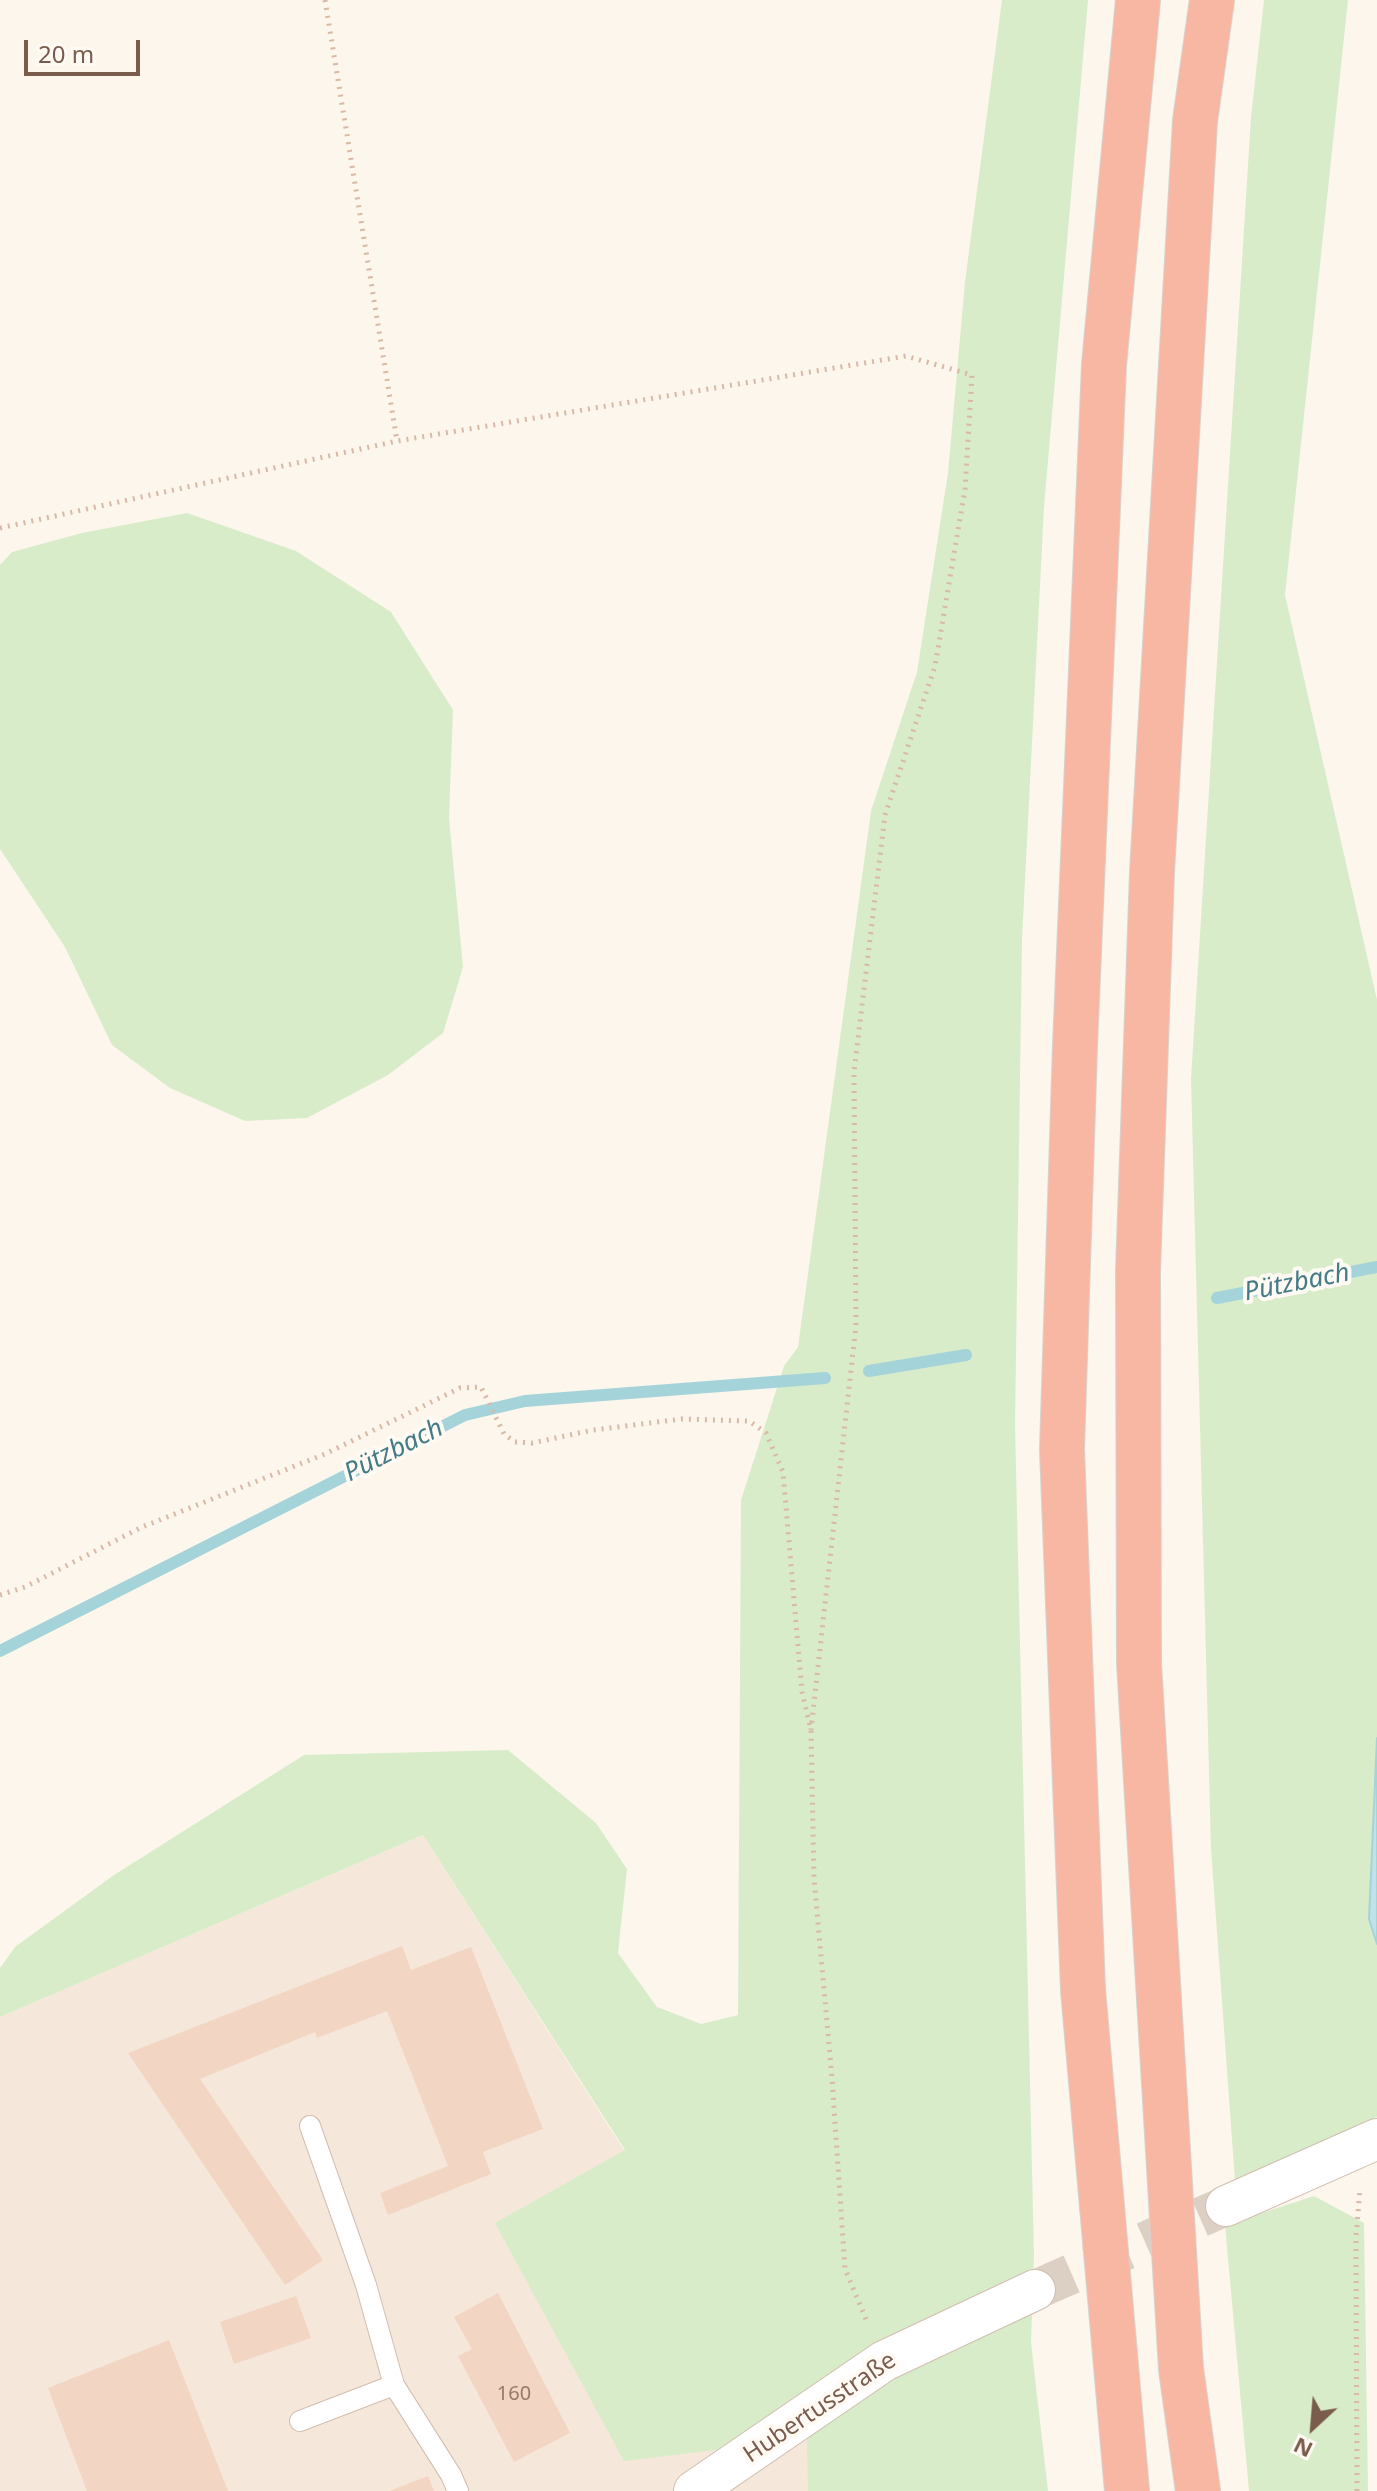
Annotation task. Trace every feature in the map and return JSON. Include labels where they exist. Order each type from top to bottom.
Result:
[{"type":"highway","points":[[1127,2491],[1083,1990],[1062,1449],[1075,1030],[1104,365],[1138,0]]},
{"type":"highway","points":[[1198,2491],[1181,2369],[1139,1663],[1138,1271],[1152,872],[1195,121],[1212,0]]},
{"type":"street","points":[[1226,2206],[1371,2142]]},
{"type":"street","name":"Hubertusstraße","points":[[694,2491],[884,2361],[1035,2290]]},
{"type":"lane","points":[[310,2126],[366,2285],[394,2385],[458,2491]]},
{"type":"lane","points":[[300,2421],[394,2385]]},
{"type":"path","points":[[325,0],[397,441]]},
{"type":"path","points":[[0,528],[397,441],[906,356],[972,375],[965,489],[943,622],[935,666],[885,815],[854,1072],[856,1325],[811,1730],[814,1878],[845,2269],[884,2361]]},
{"type":"path","points":[[0,1595],[25,1587],[142,1527],[325,1454],[460,1388],[481,1387],[504,1434],[515,1442],[532,1443],[593,1430],[682,1419],[749,1421],[766,1433],[783,1472],[802,1692],[811,1730]]},
{"type":"path","points":[[1357,2491],[1356,2237],[1371,2142]]},
{"type":"shaded area","points":[[423,1835],[808,2439],[808,2491],[0,2491],[0,2017]]},
{"type":"green space","points":[[1002,0],[1088,0],[1044,507],[1022,939],[1015,1425],[1034,2256],[1031,2343],[1048,2491],[808,2491],[807,2439],[624,2461],[495,2223],[625,2150],[423,1835],[0,2017],[0,1968],[15,1947],[114,1875],[304,1755],[508,1750],[596,1823],[627,1869],[618,1953],[657,2007],[701,2024],[738,2015],[741,1500],[784,1366],[798,1347],[871,811],[917,672],[948,473],[965,282]]},
{"type":"green space","points":[[1264,0],[1348,0],[1285,595],[1377,1000],[1377,2117],[1235,2181],[1211,1849],[1191,1079],[1251,117]]},
{"type":"green space","points":[[187,513],[296,551],[391,612],[453,710],[449,818],[463,967],[443,1033],[388,1075],[307,1118],[245,1121],[170,1088],[112,1045],[65,947],[0,849],[0,565],[12,552],[82,533]]},
{"type":"green space","points":[[1314,2196],[1364,2223],[1368,2491],[1249,2491],[1225,2225]]},
{"type":"water","points":[[1377,1738],[1377,1944],[1369,1919]]},
{"type":"building","points":[[402,1946],[411,1970],[471,1947],[543,2129],[483,2152],[491,2174],[388,2215],[380,2193],[448,2166],[387,2011],[317,2038],[315,2032],[200,2079],[323,2260],[285,2285],[128,2053]]},
{"type":"building","points":[[498,2293],[570,2433],[514,2462],[458,2356],[472,2349],[454,2317]]},
{"type":"building","points":[[296,2296],[311,2338],[234,2364],[220,2322]]},
{"type":"building","points":[[169,2340],[228,2491],[87,2491],[48,2388]]},
{"type":"building","points":[[428,2476],[434,2491],[389,2491]]},
{"type":"waterway","name":"Pützbach","points":[[1217,1298],[1377,1267]]},
{"type":"waterway","name":"Pützbach","points":[[869,1371],[966,1355]]},
{"type":"waterway","name":"Pützbach","points":[[0,1651],[465,1415],[525,1401],[825,1378]]},
{"type":"tunnel","points":[[1035,2290],[1226,2206]]}]
